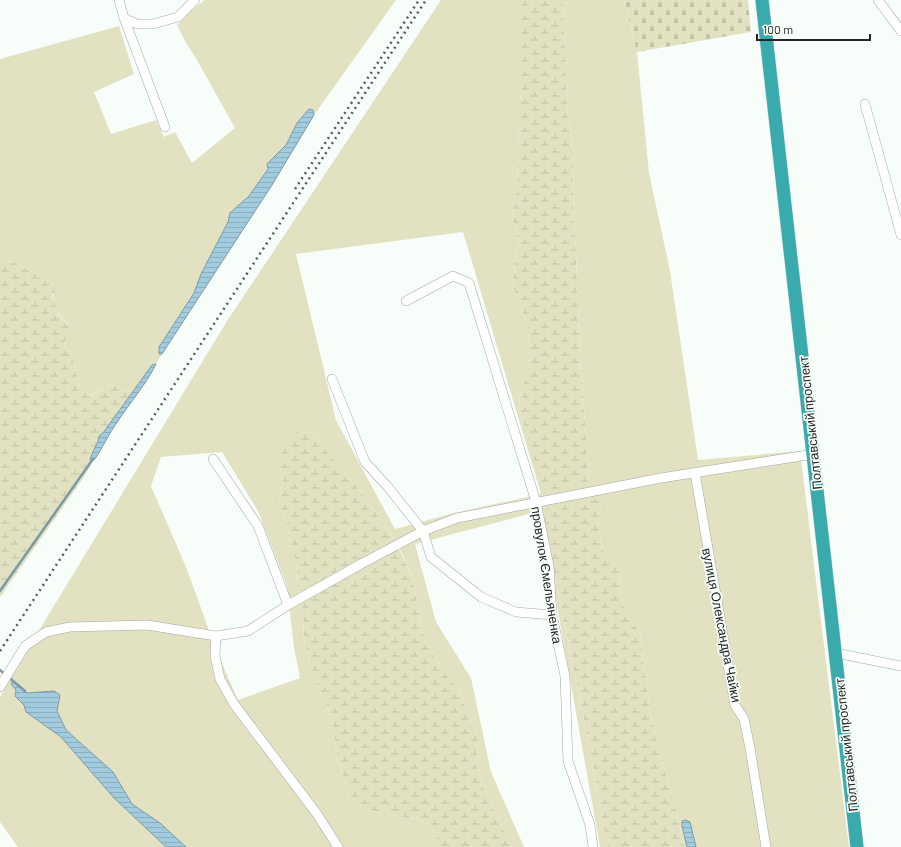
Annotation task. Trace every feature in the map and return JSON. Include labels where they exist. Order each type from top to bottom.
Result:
[{"type":"highway","name":"Полтавський проспект","points":[[762,0],[857,847]]},
{"type":"street","points":[[119,0],[124,18],[165,127]]},
{"type":"street","points":[[124,18],[137,24],[153,24],[178,17],[195,0]]},
{"type":"street","points":[[878,0],[901,31]]},
{"type":"street","points":[[865,104],[901,235]]},
{"type":"street","name":"провулок Ємельяненка","points":[[406,301],[453,276],[469,283],[536,502],[549,566],[552,615],[565,676],[568,761],[590,825],[594,847]]},
{"type":"street","points":[[332,379],[365,462],[387,486],[423,531],[430,557],[481,597],[516,612],[552,615]]},
{"type":"street","points":[[2,683],[25,646],[46,632],[70,627],[147,625],[216,636],[248,631],[288,605],[423,531],[457,518],[694,473],[814,454]]},
{"type":"street","points":[[213,459],[258,526],[288,605]]},
{"type":"street","name":"вулиця Олександра Чайки","points":[[694,473],[735,705],[744,719],[766,847]]},
{"type":"street","points":[[216,636],[215,656],[220,678],[234,704],[317,814],[338,847]]},
{"type":"street","points":[[836,653],[901,666]]},
{"type":"green space","points":[[205,0],[396,0],[314,115],[313,110],[297,123],[286,145],[267,164],[268,168],[249,196],[230,213],[228,222],[201,274],[194,293],[159,347],[159,353],[162,354],[156,364],[152,365],[133,392],[124,391],[112,385],[88,396],[80,386],[74,358],[64,345],[67,324],[55,306],[53,296],[54,284],[0,256],[0,59],[119,26],[134,74],[94,92],[111,134],[156,120],[164,137],[175,132],[192,163],[235,128],[177,25],[191,10]]},
{"type":"green space","points":[[441,0],[522,0],[522,87],[518,114],[519,156],[513,220],[519,244],[513,287],[527,324],[531,357],[520,395],[519,408],[543,486],[588,481],[589,473],[580,358],[574,225],[573,155],[567,106],[563,0],[624,0],[637,52],[649,173],[670,271],[698,460],[800,451],[849,847],[696,847],[690,822],[682,821],[687,847],[685,847],[658,748],[650,712],[640,633],[626,612],[620,591],[619,571],[602,549],[598,521],[601,503],[542,510],[608,847],[600,847],[540,511],[415,544],[436,622],[471,678],[491,772],[524,847],[511,847],[485,790],[477,767],[478,735],[467,714],[460,690],[446,674],[426,643],[420,621],[413,578],[401,551],[391,534],[355,484],[312,433],[297,432],[279,465],[283,481],[278,505],[286,520],[296,562],[296,581],[303,613],[304,641],[315,681],[332,717],[337,757],[349,794],[359,807],[383,814],[421,820],[431,825],[438,842],[438,847],[186,847],[160,823],[132,804],[113,772],[66,730],[57,711],[54,691],[27,693],[13,681],[16,691],[15,696],[61,737],[114,798],[166,847],[18,847],[0,822],[0,697],[227,321]],"holes":[[[463,232],[541,494],[454,513],[395,529],[336,420],[296,254]],[[222,452],[258,511],[287,586],[294,648],[300,678],[238,700],[217,652],[186,567],[151,486],[161,457]]]},
{"type":"green space","points":[[522,0],[563,0],[567,106],[573,155],[574,225],[580,358],[589,473],[588,481],[569,487],[548,491],[543,486],[537,469],[519,408],[520,395],[531,357],[527,324],[513,287],[519,244],[513,220],[519,156],[518,114],[522,87]]},
{"type":"green space","points":[[624,0],[748,0],[751,32],[637,52]]},
{"type":"green space","points":[[0,256],[54,284],[55,291],[52,295],[58,313],[70,329],[64,345],[74,358],[80,386],[89,396],[112,385],[124,391],[133,392],[103,433],[99,436],[98,444],[91,454],[91,465],[84,477],[0,597]]},
{"type":"green space","points":[[297,432],[312,433],[355,484],[391,534],[404,559],[413,578],[420,621],[426,643],[446,674],[460,690],[467,714],[478,735],[477,767],[485,790],[511,847],[438,847],[438,842],[431,825],[421,820],[383,814],[359,807],[349,794],[337,757],[332,717],[315,681],[304,641],[303,613],[296,581],[296,562],[286,520],[278,505],[283,481],[279,465],[285,442]]},
{"type":"green space","points":[[599,498],[601,503],[598,521],[602,549],[619,571],[620,591],[626,612],[640,633],[650,712],[658,748],[685,847],[608,847],[542,510]]},
{"type":"water","points":[[309,109],[313,110],[314,115],[272,185],[162,354],[159,354],[159,347],[194,293],[201,274],[228,222],[230,213],[249,196],[268,169],[267,164],[286,145],[297,123]]},
{"type":"water","points":[[156,364],[95,459],[90,460],[99,436],[103,433],[152,365]]},
{"type":"water","points":[[13,681],[27,693],[54,691],[60,695],[57,711],[66,730],[113,772],[132,804],[160,823],[186,847],[166,847],[114,798],[61,737],[26,712],[24,705],[15,696],[16,690],[11,684]]},
{"type":"water","points":[[685,820],[690,822],[696,847],[687,847],[682,826],[682,821]]},
{"type":"waterway","points":[[0,591],[93,459]]},
{"type":"waterway","points":[[0,670],[25,691]]},
{"type":"railway","points":[[295,189],[419,0]]},
{"type":"railway","points":[[0,651],[426,0]]}]
